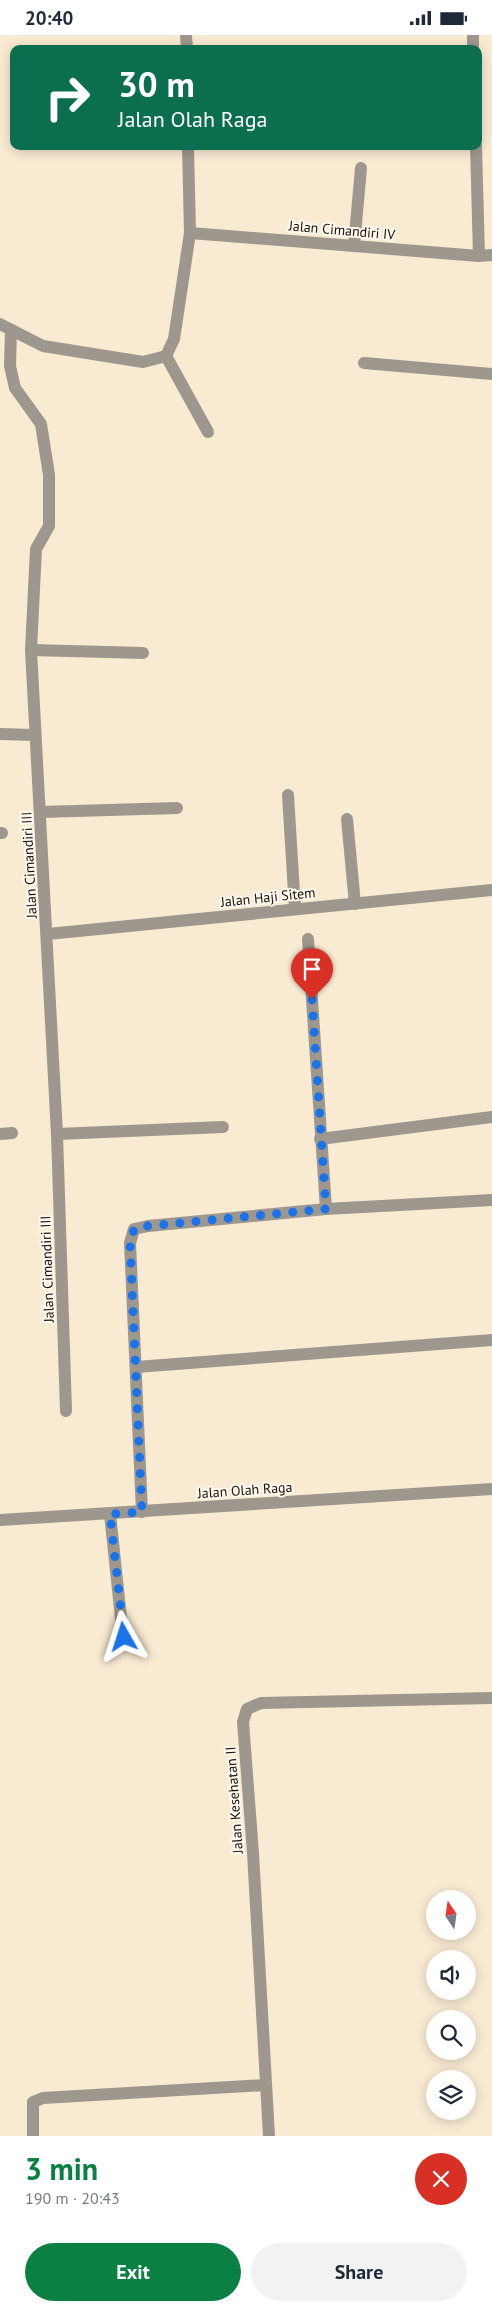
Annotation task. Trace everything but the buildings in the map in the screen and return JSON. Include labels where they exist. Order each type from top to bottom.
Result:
[{"type":"street","points":[[166,356],[174,339],[190,233],[188,150]]},
{"type":"street","points":[[476,150],[479,256]]},
{"type":"street","points":[[354,247],[361,168]]},
{"type":"street","name":"Jalan Cimandiri IV","points":[[190,233],[354,247],[479,256],[492,255]]},
{"type":"street","points":[[5,327],[42,347],[143,362],[166,356]]},
{"type":"street","name":"Jalan Cimandiri III","points":[[5,327],[10,367],[15,388],[41,424],[49,475],[49,526],[36,549],[31,650],[48,934],[66,1411]]},
{"type":"street","points":[[166,356],[208,432]]},
{"type":"street","points":[[364,363],[492,374]]},
{"type":"street","points":[[31,650],[143,653]]},
{"type":"street","points":[[0,734],[35,735]]},
{"type":"street","points":[[288,795],[296,909]]},
{"type":"street","points":[[42,812],[177,808]]},
{"type":"street","points":[[347,819],[355,904]]},
{"type":"street","name":"Jalan Haji Sitem","points":[[48,934],[492,890]]},
{"type":"street","points":[[308,939],[326,1209]]},
{"type":"street","points":[[320,1139],[492,1117]]},
{"type":"street","points":[[57,1134],[223,1127]]},
{"type":"street","points":[[142,1512],[130,1243],[134,1229],[148,1226],[326,1209],[492,1200]]},
{"type":"street","points":[[136,1367],[492,1341]]},
{"type":"street","name":"Jalan Olah Raga","points":[[0,1520],[492,1489]]},
{"type":"street","points":[[110,1514],[124,1637]]},
{"type":"street","name":"Jalan Kesehatan II","points":[[269,2136],[253,1853],[243,1722],[247,1709],[261,1703],[492,1698]]},
{"type":"street","points":[[34,2136],[33,2102],[43,2098],[266,2085]]},
{"type":"route","points":[[124,1637],[110,1514],[142,1512],[130,1243],[134,1229],[148,1226],[326,1209],[312,999]]}]
